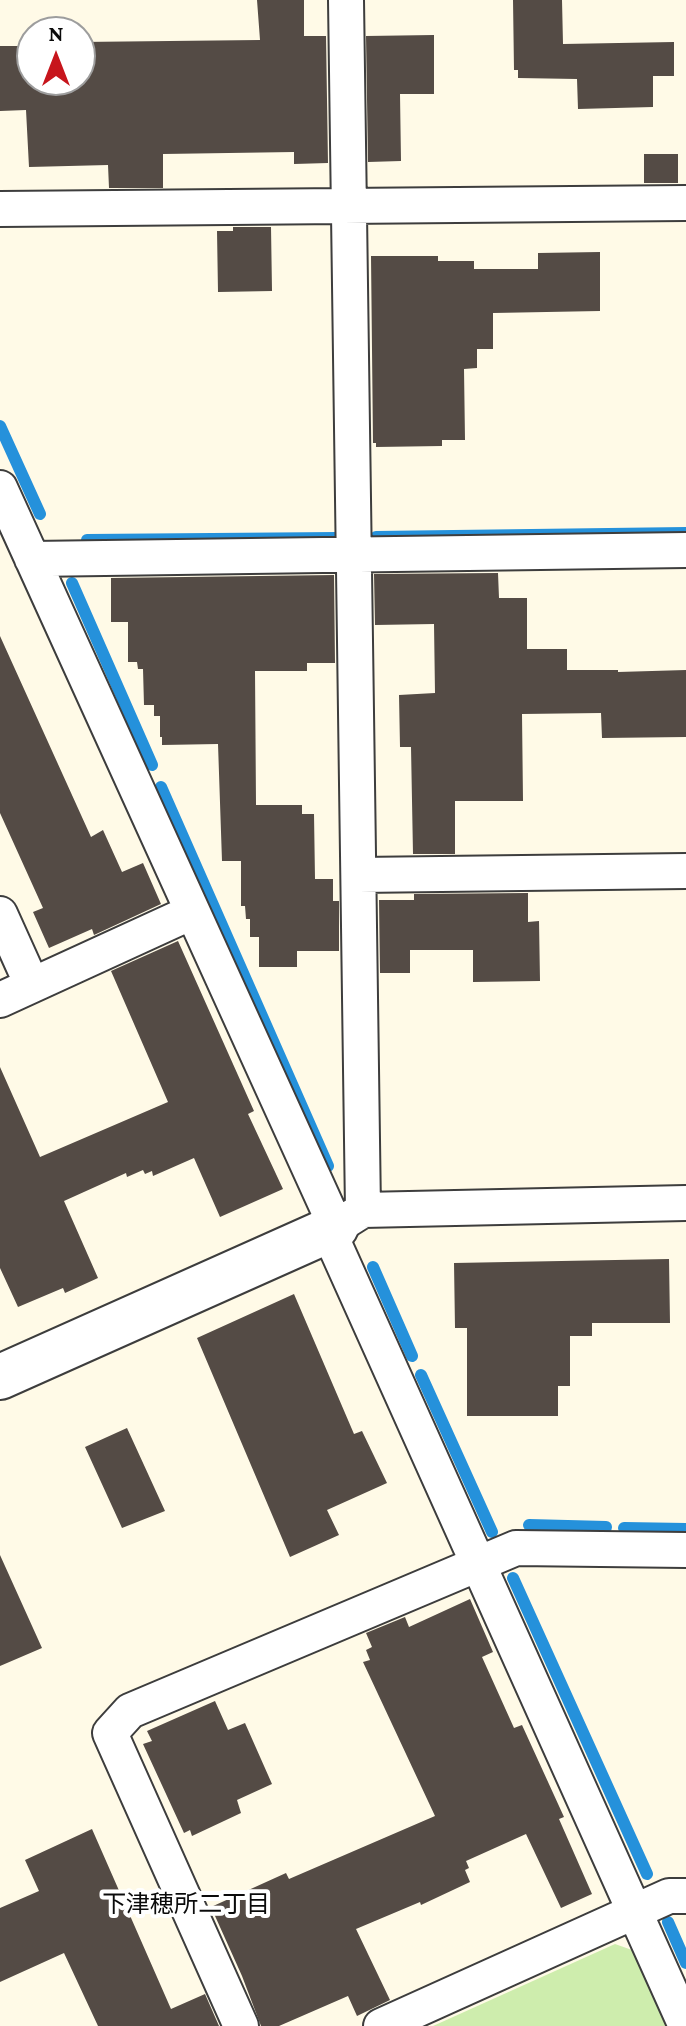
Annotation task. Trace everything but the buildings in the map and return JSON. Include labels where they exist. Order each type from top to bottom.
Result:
[{"type":"street","points":[[343,1222],[359,875],[346,0]]},
{"type":"street","points":[[0,209],[686,203]]},
{"type":"street","points":[[0,488],[192,912],[343,1222],[478,1564],[686,2026]]},
{"type":"street","points":[[32,559],[686,550]]},
{"type":"street","points":[[359,875],[686,871]]},
{"type":"street","points":[[0,1000],[192,912]]},
{"type":"street","points":[[0,914],[32,985]]},
{"type":"street","points":[[0,1377],[343,1222],[686,1203]]},
{"type":"street","points":[[241,2026],[110,1733],[130,1711],[516,1548],[686,1550]]},
{"type":"street","points":[[381,2026],[669,1896],[686,1896]]},
{"type":"green space","points":[[615,1944],[632,1950],[667,2026],[433,2026]]},
{"type":"waterway","points":[[0,426],[40,514]]},
{"type":"waterway","points":[[376,537],[686,533]]},
{"type":"waterway","points":[[87,540],[337,538]]},
{"type":"waterway","points":[[72,583],[152,765]]},
{"type":"waterway","points":[[161,787],[328,1166]]},
{"type":"waterway","points":[[373,1267],[412,1356]]},
{"type":"waterway","points":[[421,1375],[492,1532]]},
{"type":"waterway","points":[[529,1525],[606,1527]]},
{"type":"waterway","points":[[624,1528],[686,1529]]},
{"type":"waterway","points":[[513,1578],[647,1874]]},
{"type":"waterway","points":[[668,1922],[686,1963]]},
{"type":"district","name":"下津穂所二丁目","points":[[186,1905]]}]
